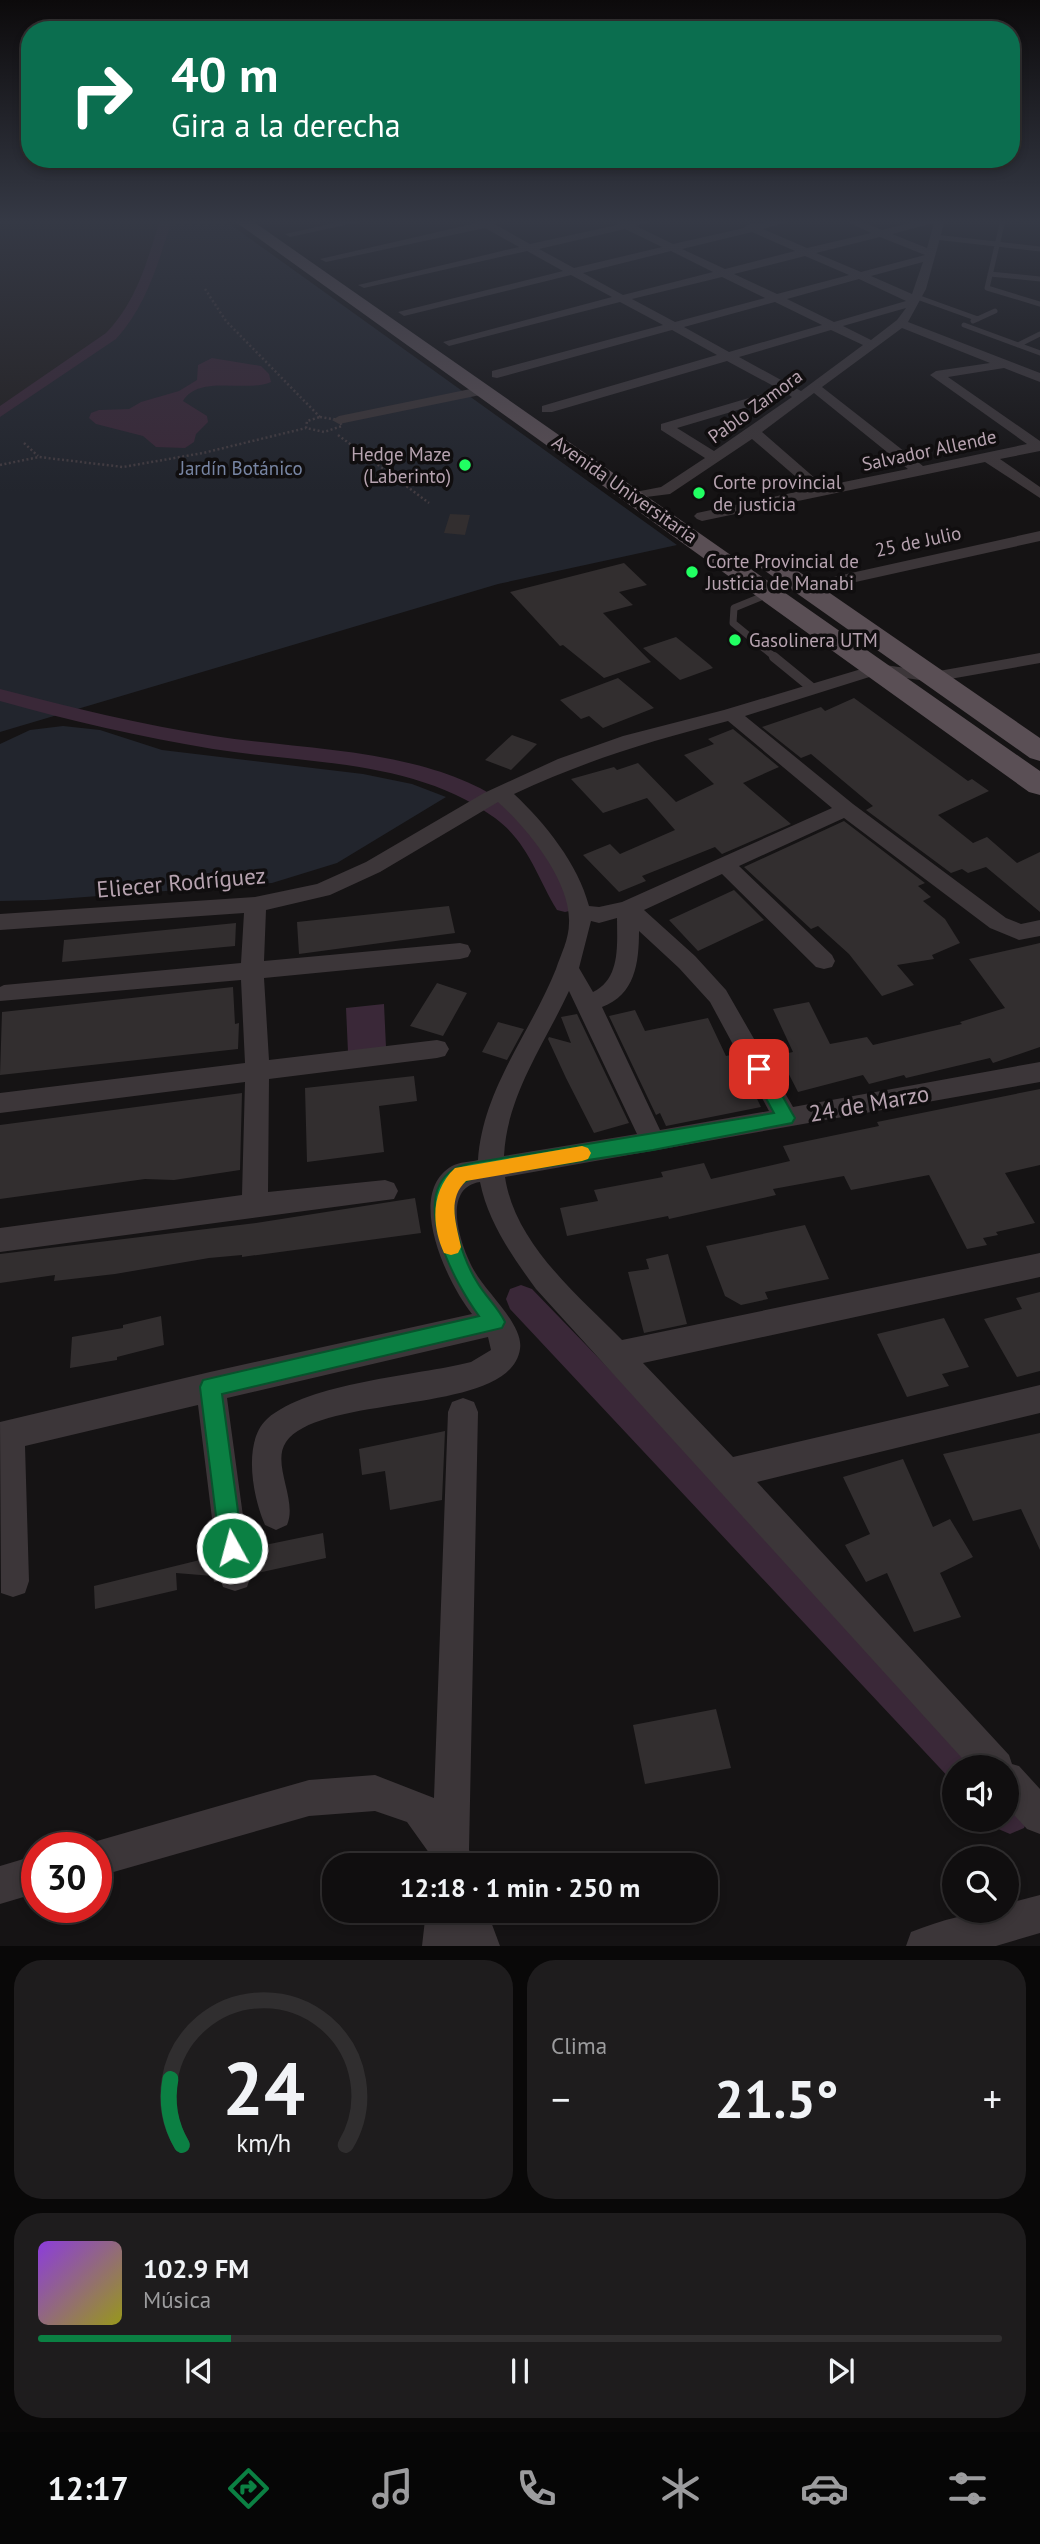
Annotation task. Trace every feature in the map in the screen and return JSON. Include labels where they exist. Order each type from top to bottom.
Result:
[{"type":"main road","name":"Avenida Universitaria","points":[[381,311],[491,382],[547,409],[723,530]]},
{"type":"main road","name":"Avenida Universitaria","points":[[404,312],[449,342],[491,382],[635,496],[1040,785]]},
{"type":"main road","points":[[754,552],[1040,751]]},
{"type":"street","points":[[404,312],[409,311]]},
{"type":"street","points":[[449,342],[572,311]]},
{"type":"street","points":[[645,311],[796,393]]},
{"type":"street","points":[[336,425],[729,311]]},
{"type":"street","points":[[802,311],[872,345]]},
{"type":"street","points":[[547,409],[880,311]]},
{"type":"street","name":"Pablo Zamora","points":[[635,496],[665,491],[715,458],[753,432],[796,393],[814,387],[872,345],[901,323],[911,311]]},
{"type":"street","points":[[901,323],[1040,378]]},
{"type":"street","points":[[1005,364],[936,376],[1040,447]]},
{"type":"street","points":[[814,387],[920,471]]},
{"type":"street","points":[[715,458],[666,427],[796,393]]},
{"type":"street","points":[[753,432],[821,491]]},
{"type":"street","name":"Salvador Allende","points":[[702,516],[1040,447]]},
{"type":"street","points":[[988,457],[1040,494]]},
{"type":"street","name":"25 de Julio","points":[[806,588],[1040,536]]},
{"type":"street","points":[[470,809],[591,753],[878,669],[933,677],[1040,658]]},
{"type":"street","points":[[731,714],[846,809],[998,923],[1019,932],[1040,928]]},
{"type":"street","points":[[496,795],[541,835],[566,875],[580,912],[578,938],[568,970],[500,1110],[493,1139],[491,1167],[495,1192],[504,1216],[522,1248],[546,1280],[728,1474],[984,1755]]},
{"type":"street","name":"Eliecer Rodríguez","points":[[0,922],[255,905],[322,890],[373,867],[470,809]]},
{"type":"street","points":[[580,912],[599,915],[628,908],[846,809]]},
{"type":"street","points":[[725,864],[824,961]]},
{"type":"street","points":[[255,905],[252,969],[257,1070],[255,1205]]},
{"type":"street","points":[[588,1003],[609,994],[623,974],[626,963],[628,908]]},
{"type":"street","points":[[628,908],[687,962],[718,996],[786,1118]]},
{"type":"street","points":[[4,994],[460,951]]},
{"type":"street","points":[[568,970],[588,1003],[653,1142]]},
{"type":"street","points":[[0,1103],[437,1049]]},
{"type":"street","name":"24 de Marzo","points":[[276,1514],[266,1449],[273,1435],[292,1419],[316,1407],[459,1380],[485,1371],[500,1362],[505,1354],[506,1345],[495,1322],[461,1274],[453,1254],[444,1205],[449,1185],[461,1174],[1040,1072]]},
{"type":"street","points":[[0,1240],[255,1205],[385,1191]]},
{"type":"street","points":[[616,1355],[1040,1265]]},
{"type":"street","points":[[13,1581],[5,1436],[495,1322]]},
{"type":"street","points":[[210,1387],[235,1575]]},
{"type":"street","points":[[728,1474],[1040,1399]]},
{"type":"street","points":[[453,1853],[463,1412]]},
{"type":"street","points":[[112,1853],[309,1798],[375,1793],[419,1808],[448,1853]]},
{"type":"street","points":[[1019,1793],[1040,1816]]},
{"type":"street","points":[[0,1885],[21,1879]]},
{"type":"street","points":[[925,1945],[1040,1914]]},
{"type":"street","points":[[441,1945],[444,1923]]},
{"type":"street","points":[[471,1923],[481,1945]]},
{"type":"lane","points":[[951,311],[978,319]]},
{"type":"lane","points":[[995,311],[964,325],[1040,353]]},
{"type":"lane","points":[[1018,345],[1040,334]]},
{"type":"lane","points":[[771,593],[734,608],[733,623],[812,688]]},
{"type":"path","points":[[219,311],[226,321],[320,417]]},
{"type":"path","points":[[336,425],[429,503]]},
{"type":"path","points":[[0,465],[39,457],[122,467],[203,453],[306,428]]},
{"type":"path","points":[[24,443],[39,457]]},
{"type":"shaded area","points":[[0,311],[132,311],[127,320],[111,336],[0,413]]},
{"type":"shaded area","points":[[212,358],[261,366],[269,374],[271,382],[249,386],[211,386],[190,393],[183,401],[207,416],[208,422],[196,434],[194,442],[185,448],[156,447],[143,436],[96,424],[89,418],[91,413],[99,410],[129,409],[141,402],[179,391],[197,380],[198,365]]},
{"type":"shaded area","points":[[384,1004],[386,1047],[348,1052],[346,1008]]},
{"type":"green space","name":"Jardín Botánico","points":[[131,311],[351,311],[677,545],[498,584],[0,732],[0,413],[111,336]]},
{"type":"green space","points":[[63,726],[100,730],[162,750],[363,774],[412,784],[446,797],[337,863],[272,883],[0,901],[0,744],[30,730]]},
{"type":"building","points":[[450,514],[470,515],[465,535],[444,533]]},
{"type":"building","points":[[624,563],[647,585],[619,592],[633,605],[603,613],[651,662],[604,678],[563,645],[560,646],[510,592]]},
{"type":"building","points":[[676,637],[713,668],[680,680],[643,648]]},
{"type":"building","points":[[618,678],[654,708],[603,728],[589,716],[581,719],[560,700]]},
{"type":"building","points":[[854,698],[968,781],[972,779],[989,791],[938,815],[973,843],[987,837],[1017,863],[1040,852],[1040,912],[986,867],[968,873],[962,869],[951,873],[866,810],[873,806],[811,754],[801,758],[762,727],[821,707],[825,711]]},
{"type":"building","points":[[733,729],[779,767],[743,783],[791,824],[722,854],[715,847],[642,876],[646,881],[619,892],[583,855],[610,844],[620,854],[675,830],[647,798],[603,813],[571,779],[638,763],[676,802],[714,784],[684,755],[714,744],[708,739]]},
{"type":"building","points":[[512,735],[537,744],[511,770],[485,760]]},
{"type":"building","points":[[844,821],[925,883],[918,886],[931,897],[923,901],[945,919],[960,943],[932,955],[934,959],[897,965],[914,985],[882,996],[849,954],[818,926],[811,929],[744,867]]},
{"type":"building","points":[[734,890],[764,920],[698,951],[669,920]]},
{"type":"building","points":[[449,906],[455,933],[299,954],[297,922]]},
{"type":"building","points":[[236,923],[235,946],[62,962],[64,940]]},
{"type":"building","points":[[1040,943],[1040,1047],[993,1063],[990,1058],[869,1084],[863,1075],[798,1092],[779,1055],[793,1052],[773,1009],[809,1002],[830,1044],[867,1037],[873,1045],[962,1024],[960,1022],[1005,1008],[969,959]]},
{"type":"building","points":[[437,983],[467,993],[443,1036],[410,1026]]},
{"type":"building","points":[[233,987],[235,1024],[239,1023],[238,1049],[0,1075],[2,1012]]},
{"type":"building","points":[[635,1010],[645,1031],[708,1018],[726,1056],[735,1054],[761,1107],[666,1126],[660,1113],[656,1115],[609,1016]]},
{"type":"building","points":[[577,1014],[629,1123],[594,1133],[566,1078],[548,1039],[549,1037],[571,1043],[561,1017]]},
{"type":"building","points":[[498,1022],[524,1029],[507,1060],[482,1052]]},
{"type":"building","points":[[414,1076],[417,1101],[379,1106],[384,1152],[307,1162],[305,1088]]},
{"type":"building","points":[[1040,1089],[1040,1165],[1005,1173],[1035,1223],[996,1232],[998,1235],[983,1238],[987,1245],[967,1249],[929,1175],[851,1190],[844,1176],[773,1189],[776,1195],[669,1219],[668,1216],[567,1236],[560,1208],[598,1201],[594,1190],[663,1177],[661,1172],[704,1163],[711,1179],[790,1161],[783,1146],[879,1126],[877,1122]]},
{"type":"building","points":[[242,1093],[240,1170],[174,1180],[145,1179],[0,1199],[0,1125]]},
{"type":"building","points":[[415,1198],[421,1233],[242,1257],[209,1258],[115,1274],[54,1281],[55,1275],[0,1283],[0,1254],[256,1223]]},
{"type":"building","points":[[805,1225],[829,1279],[765,1292],[768,1299],[741,1305],[725,1296],[706,1246]]},
{"type":"building","points":[[668,1254],[687,1324],[644,1333],[628,1272],[649,1269],[646,1259]]},
{"type":"building","points":[[1040,1292],[1040,1371],[1017,1377],[984,1319],[1022,1309],[1016,1298]]},
{"type":"building","points":[[161,1316],[164,1345],[117,1357],[117,1360],[70,1368],[72,1337],[123,1328],[123,1325]]},
{"type":"building","points":[[944,1318],[969,1367],[942,1374],[949,1386],[907,1397],[877,1334]]},
{"type":"building","points":[[445,1431],[442,1500],[390,1510],[385,1471],[362,1475],[359,1449]]},
{"type":"building","points":[[1040,1433],[1040,1550],[1021,1509],[973,1521],[943,1454]]},
{"type":"building","points":[[903,1459],[933,1527],[950,1519],[973,1557],[940,1573],[961,1617],[914,1632],[887,1573],[866,1582],[845,1545],[870,1534],[843,1477]]},
{"type":"building","points":[[323,1533],[326,1558],[253,1574],[250,1548]]},
{"type":"building","points":[[214,1554],[218,1581],[214,1582],[213,1576],[176,1573],[177,1590],[95,1609],[94,1586],[208,1558],[208,1555]]},
{"type":"building","points":[[716,1709],[731,1768],[645,1784],[633,1725]]},
{"type":"waterway","points":[[0,413],[111,336],[131,311]]},
{"type":"waterway","points":[[0,695],[152,731],[244,747],[378,764],[444,782],[474,795],[503,813],[524,832],[540,854],[565,904]]},
{"type":"waterway","points":[[521,1299],[955,1755]]},
{"type":"slow traffic","points":[[451,1247],[444,1205],[449,1185],[461,1174],[582,1153]]},
{"type":"place","name":"Hedge Maze (Laberinto)","points":[[465,465]]},
{"type":"place","name":"Corte provincial de justicia","points":[[699,493]]},
{"type":"place","name":"Corte Provincial de Justicia de Manabi","points":[[692,572]]},
{"type":"place","name":"Gasolinera UTM","points":[[735,640]]},
{"type":"route","points":[[232,1548],[210,1387],[495,1322],[470,1290],[453,1254],[444,1205],[449,1185],[461,1174],[491,1167],[786,1118],[759,1069]]}]
